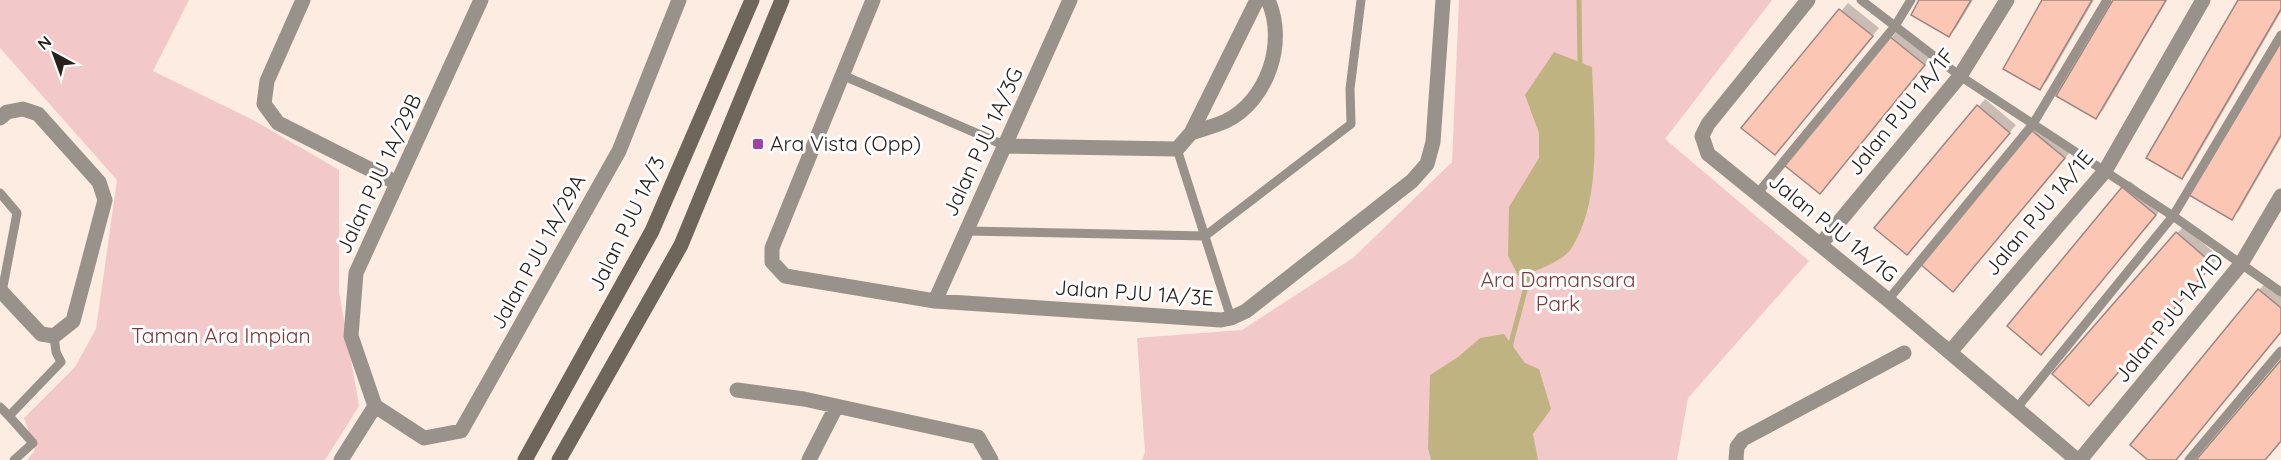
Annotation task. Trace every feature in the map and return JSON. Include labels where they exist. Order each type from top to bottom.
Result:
[{"type":"street","points":[[303,0],[267,81],[264,104],[278,123],[397,183]]},
{"type":"street","name":"Jalan PJU 1A/29B","points":[[375,406],[351,336],[356,273],[481,0]]},
{"type":"street","name":"Jalan PJU 1A/29A","points":[[375,406],[424,438],[461,431],[620,151],[679,0]]},
{"type":"street","name":"Jalan PJU 1A/3","points":[[525,460],[652,231],[752,0]]},
{"type":"street","points":[[559,460],[681,245],[782,0]]},
{"type":"street","points":[[842,75],[873,0]]},
{"type":"street","name":"Jalan PJU 1A/3G","points":[[935,301],[1070,0]]},
{"type":"street","points":[[1006,146],[1177,149],[1191,133],[1257,0]]},
{"type":"street","points":[[1191,133],[1228,120],[1255,97],[1268,77],[1274,51],[1275,26],[1268,0]]},
{"type":"street","name":"Jalan PJU 1A/3E","points":[[842,75],[772,248],[772,262],[785,276],[935,301],[1221,320],[1246,311],[1412,181],[1427,164],[1433,142],[1443,0]]},
{"type":"street","name":"Jalan PJU 1A/1G","points":[[1808,0],[1708,124],[1702,136],[1708,154],[1888,300],[2078,460]]},
{"type":"street","name":"Jalan PJU 1A/1F","points":[[1820,245],[1960,76],[2007,0]]},
{"type":"street","name":"Jalan PJU 1A/1E","points":[[1950,352],[2104,171],[2203,0]]},
{"type":"street","points":[[0,118],[7,112],[23,109],[38,114],[99,182],[105,200],[73,321],[54,336],[41,334],[1,291]]},
{"type":"street","name":"Jalan PJU 1A/1D","points":[[2078,460],[2241,264],[2281,196]]},
{"type":"street","points":[[1736,460],[1737,447],[1743,439],[1904,353]]},
{"type":"street","points":[[737,390],[804,399],[978,437],[991,460]]},
{"type":"street","points":[[344,459],[375,406]]},
{"type":"street","points":[[809,460],[836,406]]},
{"type":"lane","points":[[966,231],[1205,236],[1351,124],[1350,89],[1361,0]]},
{"type":"lane","points":[[1861,0],[1960,76],[2173,216],[2281,292]]},
{"type":"lane","points":[[1757,194],[1895,26],[1911,0]]},
{"type":"lane","points":[[1888,300],[2033,124],[2107,0]]},
{"type":"lane","points":[[2016,409],[2173,216],[2281,35]]},
{"type":"lane","points":[[842,75],[1006,146]]},
{"type":"lane","points":[[1177,149],[1231,318]]},
{"type":"lane","points":[[0,193],[18,213],[1,291]]},
{"type":"lane","points":[[9,416],[61,362],[56,352],[54,336]]},
{"type":"lane","points":[[2189,460],[2281,351]]},
{"type":"lane","points":[[0,407],[33,443],[14,460]]},
{"type":"green space","name":"Taman Ara Impian","points":[[0,0],[189,0],[153,71],[253,120],[339,170],[339,292],[359,406],[325,460],[27,460],[35,450],[24,418],[75,367],[96,329],[117,180],[0,48]]},
{"type":"green space","name":"Ara Damansara Park","points":[[1459,0],[1772,0],[1665,139],[1809,261],[1688,398],[1677,460],[1142,460],[1145,452],[1137,338],[1242,330],[1353,258],[1452,162]]},
{"type":"shaded area","points":[[1554,52],[1592,67],[1595,136],[1592,185],[1588,208],[1571,249],[1554,262],[1519,277],[1508,256],[1509,207],[1539,158],[1539,133],[1525,95]]},
{"type":"shaded area","points":[[1504,334],[1525,363],[1539,369],[1551,409],[1533,434],[1538,460],[1431,460],[1428,448],[1430,375],[1458,357],[1480,338]]},
{"type":"building","points":[[1919,0],[1971,0],[1949,37],[1911,15]]},
{"type":"building","points":[[2042,0],[2092,0],[2040,90],[2003,69]]},
{"type":"building","points":[[2113,0],[2166,0],[2096,119],[2056,96]]},
{"type":"building","points":[[2238,0],[2281,0],[2281,9],[2182,179],[2146,158]]},
{"type":"building","points":[[1839,9],[1873,36],[1775,155],[1741,128]]},
{"type":"building","points":[[1889,36],[1925,65],[1820,194],[1784,165]]},
{"type":"building","points":[[2281,36],[2281,135],[2232,220],[2189,195]]},
{"type":"building","points":[[1977,105],[2010,133],[1907,255],[1874,228]]},
{"type":"building","points":[[2030,129],[2065,158],[1953,292],[1919,263]]},
{"type":"building","points":[[2122,187],[2156,215],[2041,355],[2007,326]]},
{"type":"building","points":[[2176,232],[2213,264],[2089,406],[2052,374]]},
{"type":"building","points":[[2258,289],[2281,308],[2281,332],[2176,460],[2148,460],[2130,445]]},
{"type":"building","points":[[2281,360],[2281,441],[2265,460],[2196,460]]},
{"type":"waterway","points":[[1579,0],[1580,67]]},
{"type":"waterway","points":[[1511,349],[1531,268]]},
{"type":"place","name":"Ara Vista (Opp)","points":[[758,144]]}]
